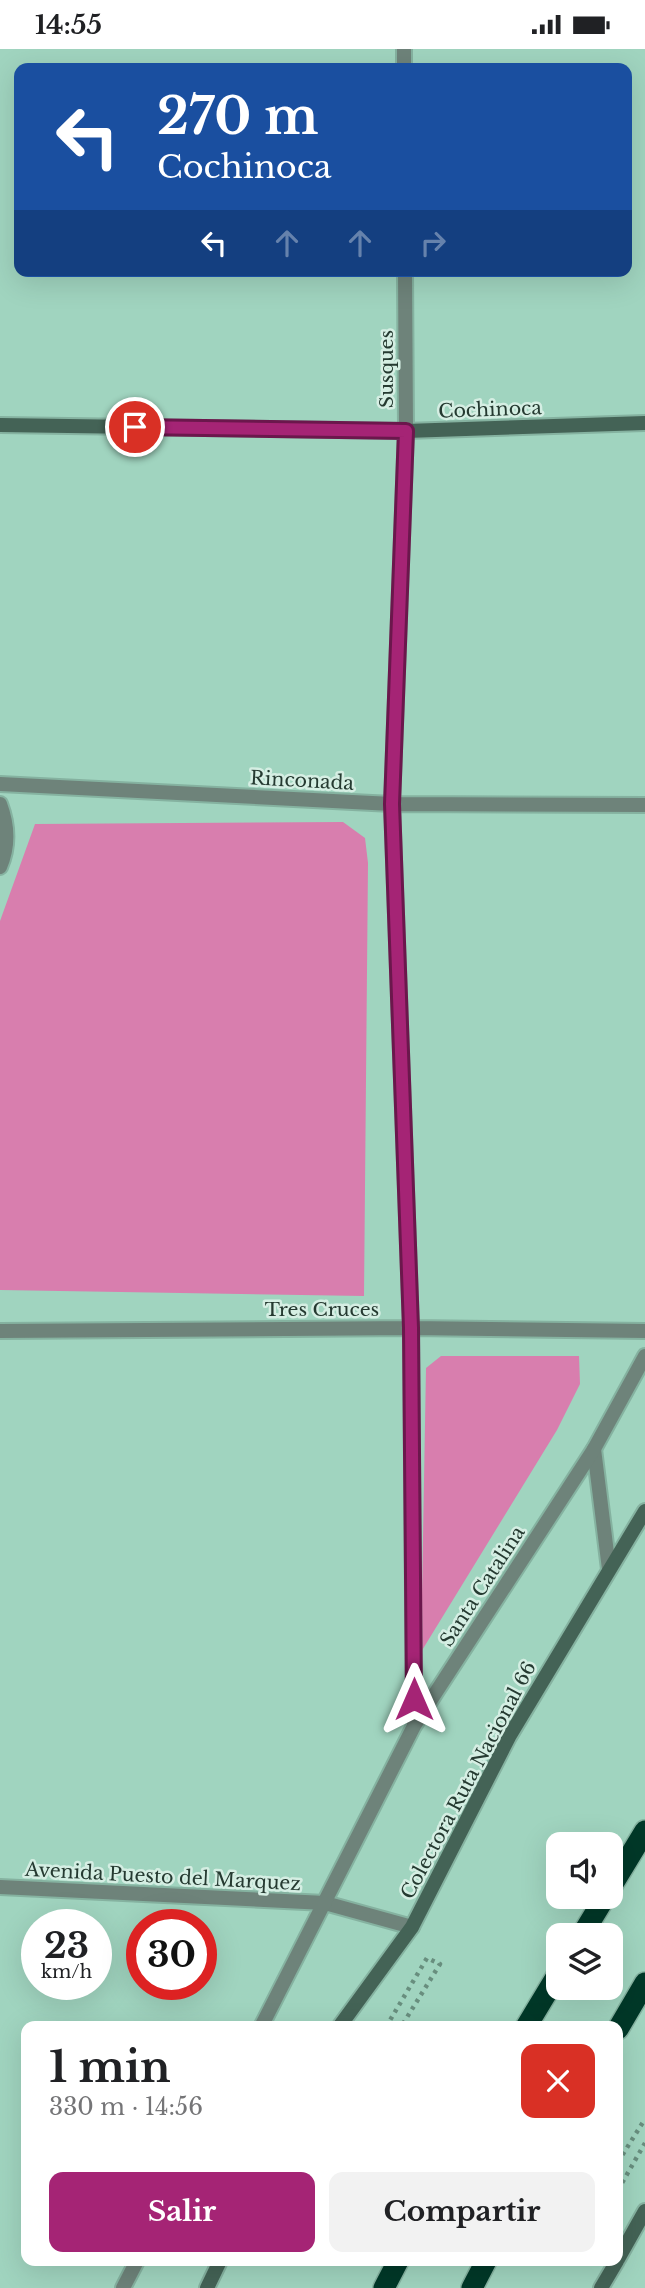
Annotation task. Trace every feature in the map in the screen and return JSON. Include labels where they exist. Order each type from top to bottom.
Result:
[{"type":"highway","points":[[623,1867],[645,1831]]},
{"type":"highway","points":[[623,2021],[645,1983]]},
{"type":"highway","points":[[530,2021],[546,1994]]},
{"type":"highway","points":[[384,2288],[395,2266]]},
{"type":"highway","points":[[472,2288],[483,2266]]},
{"type":"street","name":"Susques","points":[[405,277],[406,431],[392,804],[411,1328],[414,1725]]},
{"type":"street","name":"Cochinoca","points":[[0,425],[406,431],[645,423]]},
{"type":"street","name":"Rinconada","points":[[0,784],[392,804],[645,805]]},
{"type":"street","points":[[0,804],[6,821],[6,854],[0,867]]},
{"type":"street","name":"Tres Cruces","points":[[0,1331],[411,1328],[645,1331]]},
{"type":"street","name":"Santa Catalina","points":[[264,2021],[414,1725],[594,1449],[645,1356]]},
{"type":"street","points":[[594,1449],[608,1569]]},
{"type":"street","name":"Colectora Ruta Nacional 66","points":[[343,2021],[412,1927],[509,1737],[645,1511]]},
{"type":"street","name":"Avenida Puesto del Marquez","points":[[0,1887],[325,1903],[412,1927]]},
{"type":"street","points":[[623,2250],[645,2211]]},
{"type":"street","points":[[123,2288],[134,2266]]},
{"type":"street","points":[[206,2288],[217,2266]]},
{"type":"street","points":[[601,2288],[614,2266]]},
{"type":"path","points":[[390,2021],[427,1958],[440,1964],[405,2021]]},
{"type":"path","points":[[623,2154],[645,2119]]},
{"type":"path","points":[[623,2181],[645,2143]]},
{"type":"shaded area","points":[[343,822],[365,838],[368,863],[364,1296],[0,1290],[0,921],[35,824]]},
{"type":"shaded area","points":[[441,1356],[579,1356],[580,1384],[557,1430],[421,1652],[426,1368]]},
{"type":"route","points":[[135,427],[406,431],[392,804],[411,1328],[414,1699]]}]
